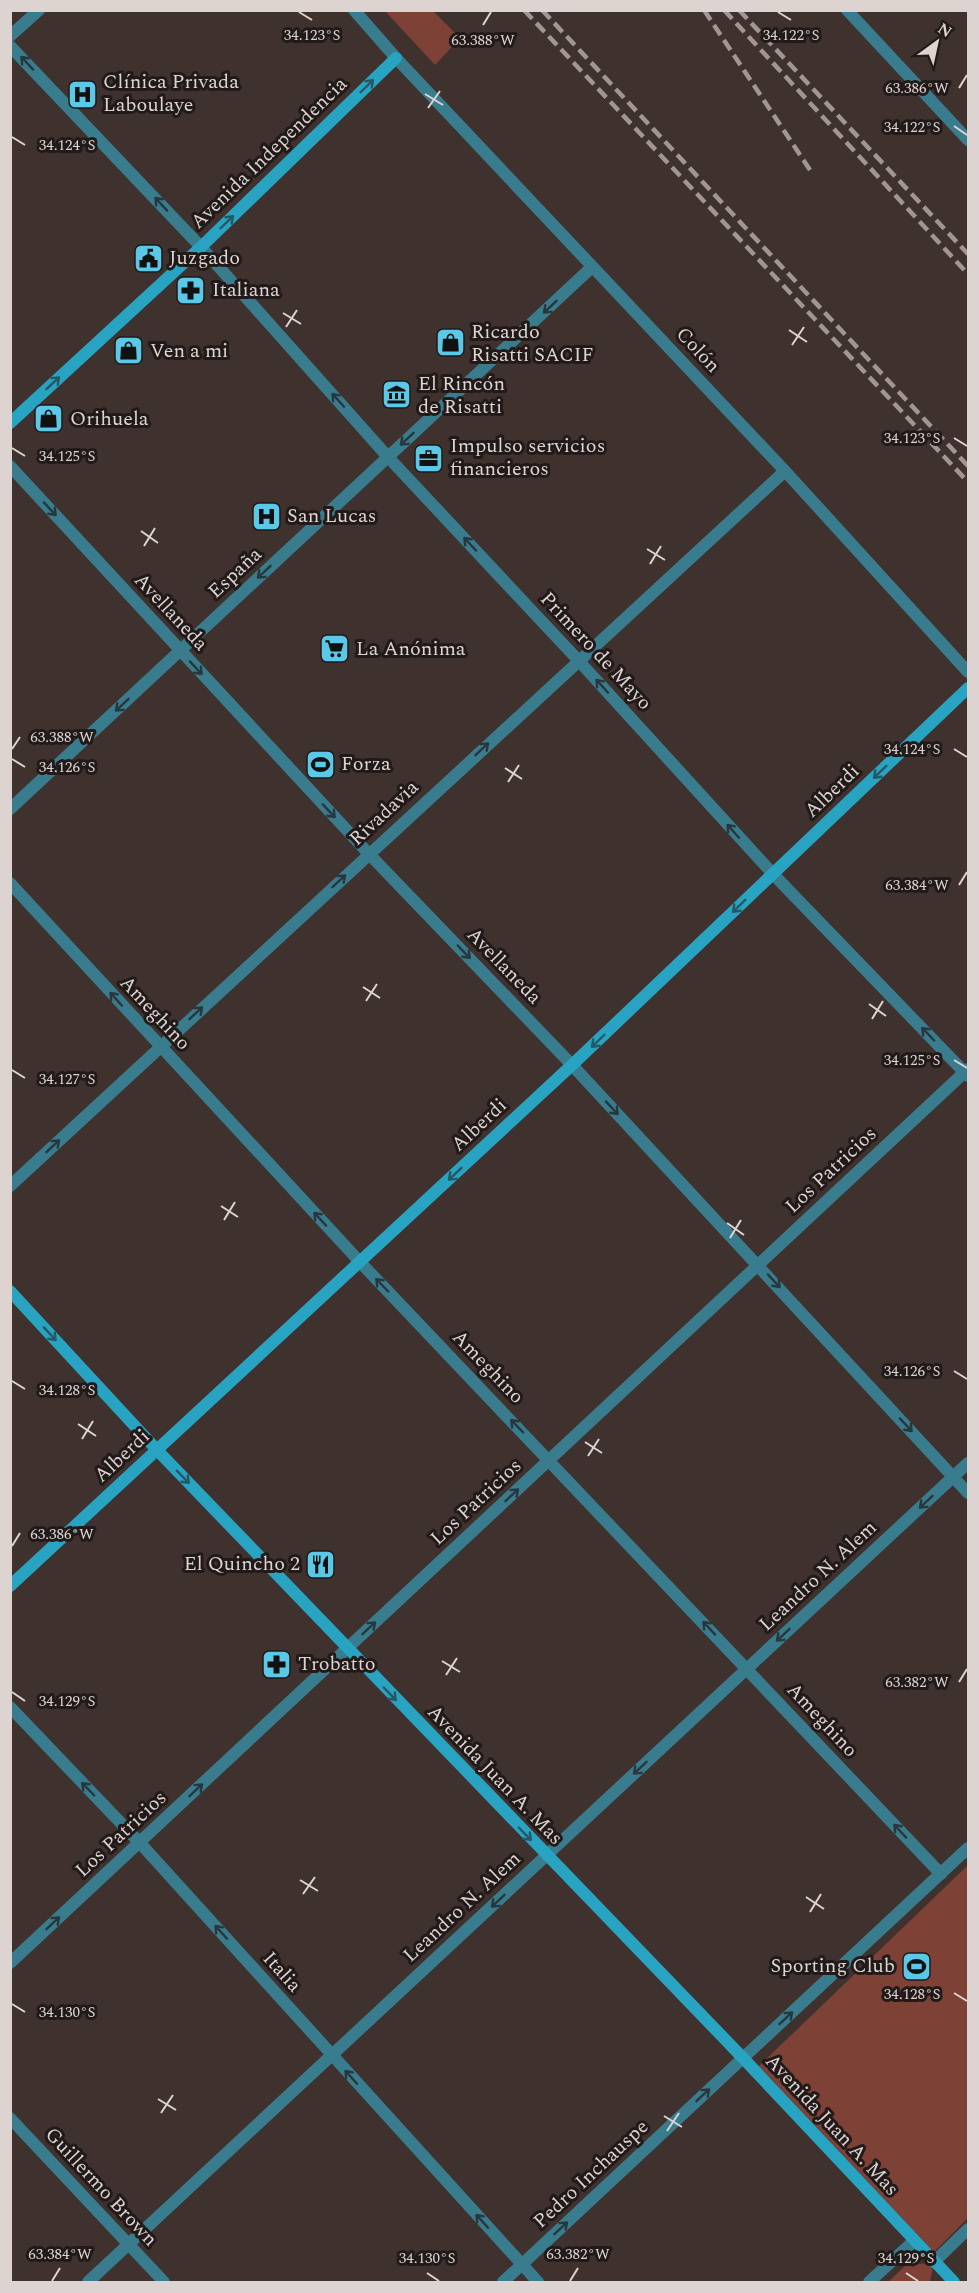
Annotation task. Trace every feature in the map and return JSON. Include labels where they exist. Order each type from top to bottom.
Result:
[{"type":"main road","name":"Avenida Independencia","points":[[10,423],[201,247],[396,58]]},
{"type":"main road","name":"Alberdi","points":[[10,1586],[572,1065],[969,688]]},
{"type":"main road","name":"Avenida Juan A. Mas","points":[[10,1291],[157,1450],[743,2058],[954,2283]]},
{"type":"street","points":[[10,36],[39,10]]},
{"type":"street","name":"Colón","points":[[354,10],[396,58],[785,471],[969,672]]},
{"type":"street","points":[[855,13],[969,140]]},
{"type":"street","name":"Primero de Mayo","points":[[10,46],[201,247],[388,456],[579,660],[773,874],[967,1072]]},
{"type":"street","name":"España","points":[[10,809],[592,267]]},
{"type":"street","name":"Avellaneda","points":[[10,466],[369,854],[572,1065],[969,1493]]},
{"type":"street","name":"Rivadavia","points":[[10,1186],[785,471]]},
{"type":"street","name":"Ameghino","points":[[10,883],[360,1262],[941,1874]]},
{"type":"street","name":"Los Patricios","points":[[10,1963],[967,1072]]},
{"type":"street","name":"Leandro N. Alem","points":[[88,2283],[969,1462]]},
{"type":"street","name":"Italia","points":[[10,1707],[140,1843],[538,2283]]},
{"type":"street","name":"Pedro Inchauspe","points":[[503,2283],[969,1848]]},
{"type":"street","name":"Guillermo Brown","points":[[10,2118],[164,2283]]},
{"type":"street","points":[[934,2262],[969,2229]]},
{"type":"street","points":[[869,2283],[914,2241]]},
{"type":"shaded area","points":[[385,11],[433,11],[460,38],[435,65]]},
{"type":"shaded area","name":"Sporting Club","points":[[968,1865],[968,2218],[934,2252],[759,2066]]},
{"type":"shaded area","points":[[934,2262],[930,2282],[888,2282],[905,2266]]},
{"type":"railway","points":[[524,10],[968,482]]},
{"type":"railway","points":[[542,10],[968,466]]},
{"type":"railway","points":[[704,10],[812,173]]},
{"type":"railway","points":[[724,10],[968,274]]},
{"type":"railway","points":[[739,10],[968,254]]},
{"type":"place","name":"Clínica Privada Laboulaye","points":[[82,94]]},
{"type":"place","name":"Juzgado","points":[[148,258]]},
{"type":"place","name":"Italiana","points":[[191,290]]},
{"type":"place","name":"Ricardo Risatti SACIF","points":[[450,343]]},
{"type":"place","name":"Ven a mi","points":[[129,351]]},
{"type":"place","name":"El Rincón de Risatti","points":[[397,395]]},
{"type":"place","name":"Orihuela","points":[[49,419]]},
{"type":"place","name":"Impulso servicios financieros","points":[[429,458]]},
{"type":"place","name":"San Lucas","points":[[266,516]]},
{"type":"place","name":"La Anónima","points":[[335,649]]},
{"type":"place","name":"Forza","points":[[320,764]]},
{"type":"place","name":"El Quincho 2","points":[[321,1564]]},
{"type":"place","name":"Trobatto","points":[[277,1664]]},
{"type":"place","name":"Sporting Club","points":[[916,1966]]}]
